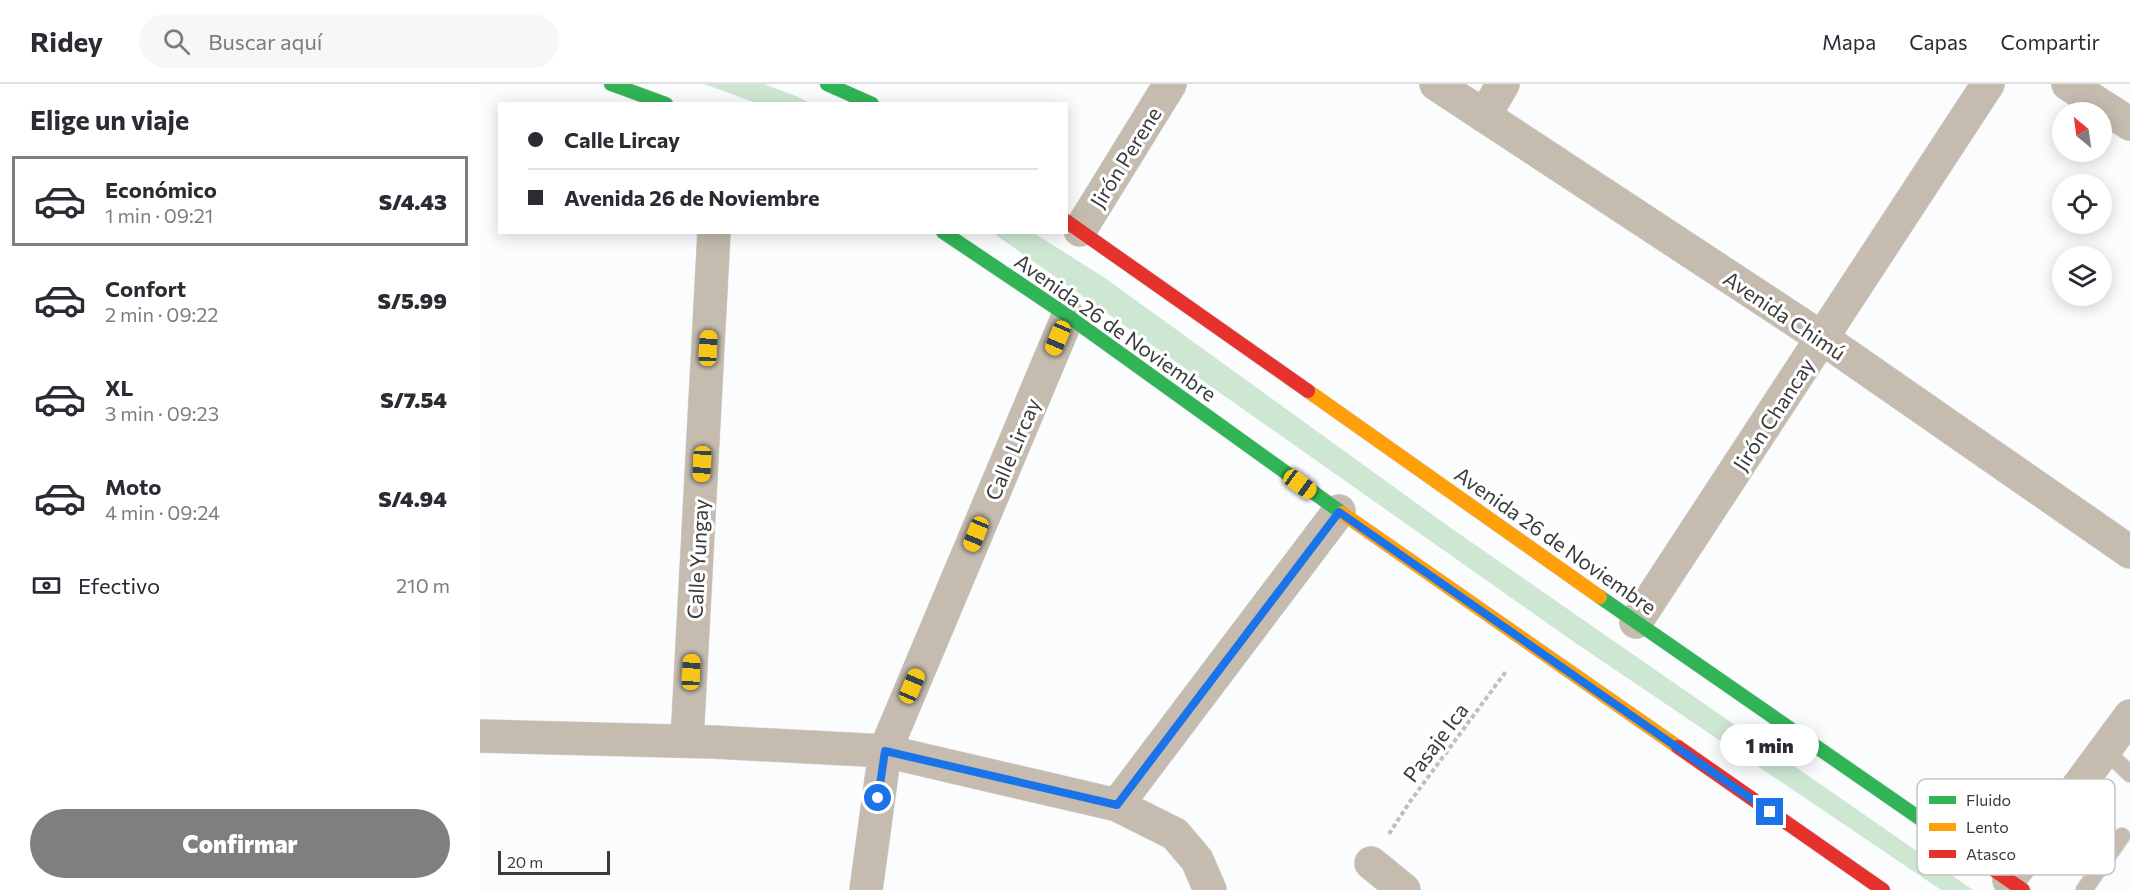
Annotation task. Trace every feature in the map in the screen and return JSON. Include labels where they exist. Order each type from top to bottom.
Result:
[{"type":"main road","points":[[611,84],[660,102]]},
{"type":"main road","points":[[827,84],[868,102]]},
{"type":"main road","name":"Avenida 26 de Noviembre","points":[[1073,225],[1636,622],[1917,816]]},
{"type":"main road","name":"Avenida 26 de Noviembre","points":[[946,234],[1068,316],[1339,512],[1883,890]]},
{"type":"main road","name":"Avenida 26 de Noviembre","points":[[2002,875],[2016,885]]},
{"type":"street","name":"Jirón Perene","points":[[1073,225],[1170,84]]},
{"type":"street","name":"Avenida Chimú","points":[[1436,84],[1822,338],[2130,552]]},
{"type":"street","points":[[1484,116],[1503,84]]},
{"type":"street","name":"Jirón Chancay","points":[[1636,622],[1988,84]]},
{"type":"street","points":[[2068,84],[2130,124]]},
{"type":"street","name":"Calle Yungay","points":[[687,741],[714,234]]},
{"type":"street","name":"Calle Lircay","points":[[866,890],[885,751],[1068,316]]},
{"type":"street","points":[[1117,805],[1339,512]]},
{"type":"street","points":[[2086,779],[2130,716]]},
{"type":"street","points":[[480,736],[687,741],[885,751],[1117,805],[1174,834],[1197,860],[1209,890]]},
{"type":"street","points":[[1371,863],[1404,890]]},
{"type":"lane","points":[[2105,750],[2130,774]]},
{"type":"lane","points":[[2115,846],[2122,836]]},
{"type":"lane","points":[[2084,890],[2095,875]]},
{"type":"path","name":"Pasaje Ica","points":[[1371,863],[1408,803],[1527,643]]},
{"type":"green space","points":[[704,84],[764,84],[808,102],[753,102]]},
{"type":"green space","points":[[994,234],[1036,234],[1105,278],[1448,526],[1917,851],[1917,874],[1574,642]]},
{"type":"green space","points":[[1919,875],[1951,875],[1973,890],[1941,890]]},
{"type":"traffic: fast","points":[[611,84],[660,102]]},
{"type":"traffic: fast","points":[[827,84],[868,102]]},
{"type":"traffic: fast","points":[[946,234],[1068,316],[1342,513]]},
{"type":"traffic: fast","points":[[1600,597],[1917,816]]},
{"type":"traffic: slow","points":[[1308,391],[1600,597]]},
{"type":"traffic: slow","points":[[1342,513],[1678,747]]},
{"type":"traffic: jam","points":[[1068,222],[1308,391]]},
{"type":"traffic: jam","points":[[1678,747],[1883,890]]},
{"type":"traffic: jam","points":[[2001,875],[2023,890]]},
{"type":"route","points":[[878,798],[885,751],[1117,805],[1339,512],[1770,812]]}]
